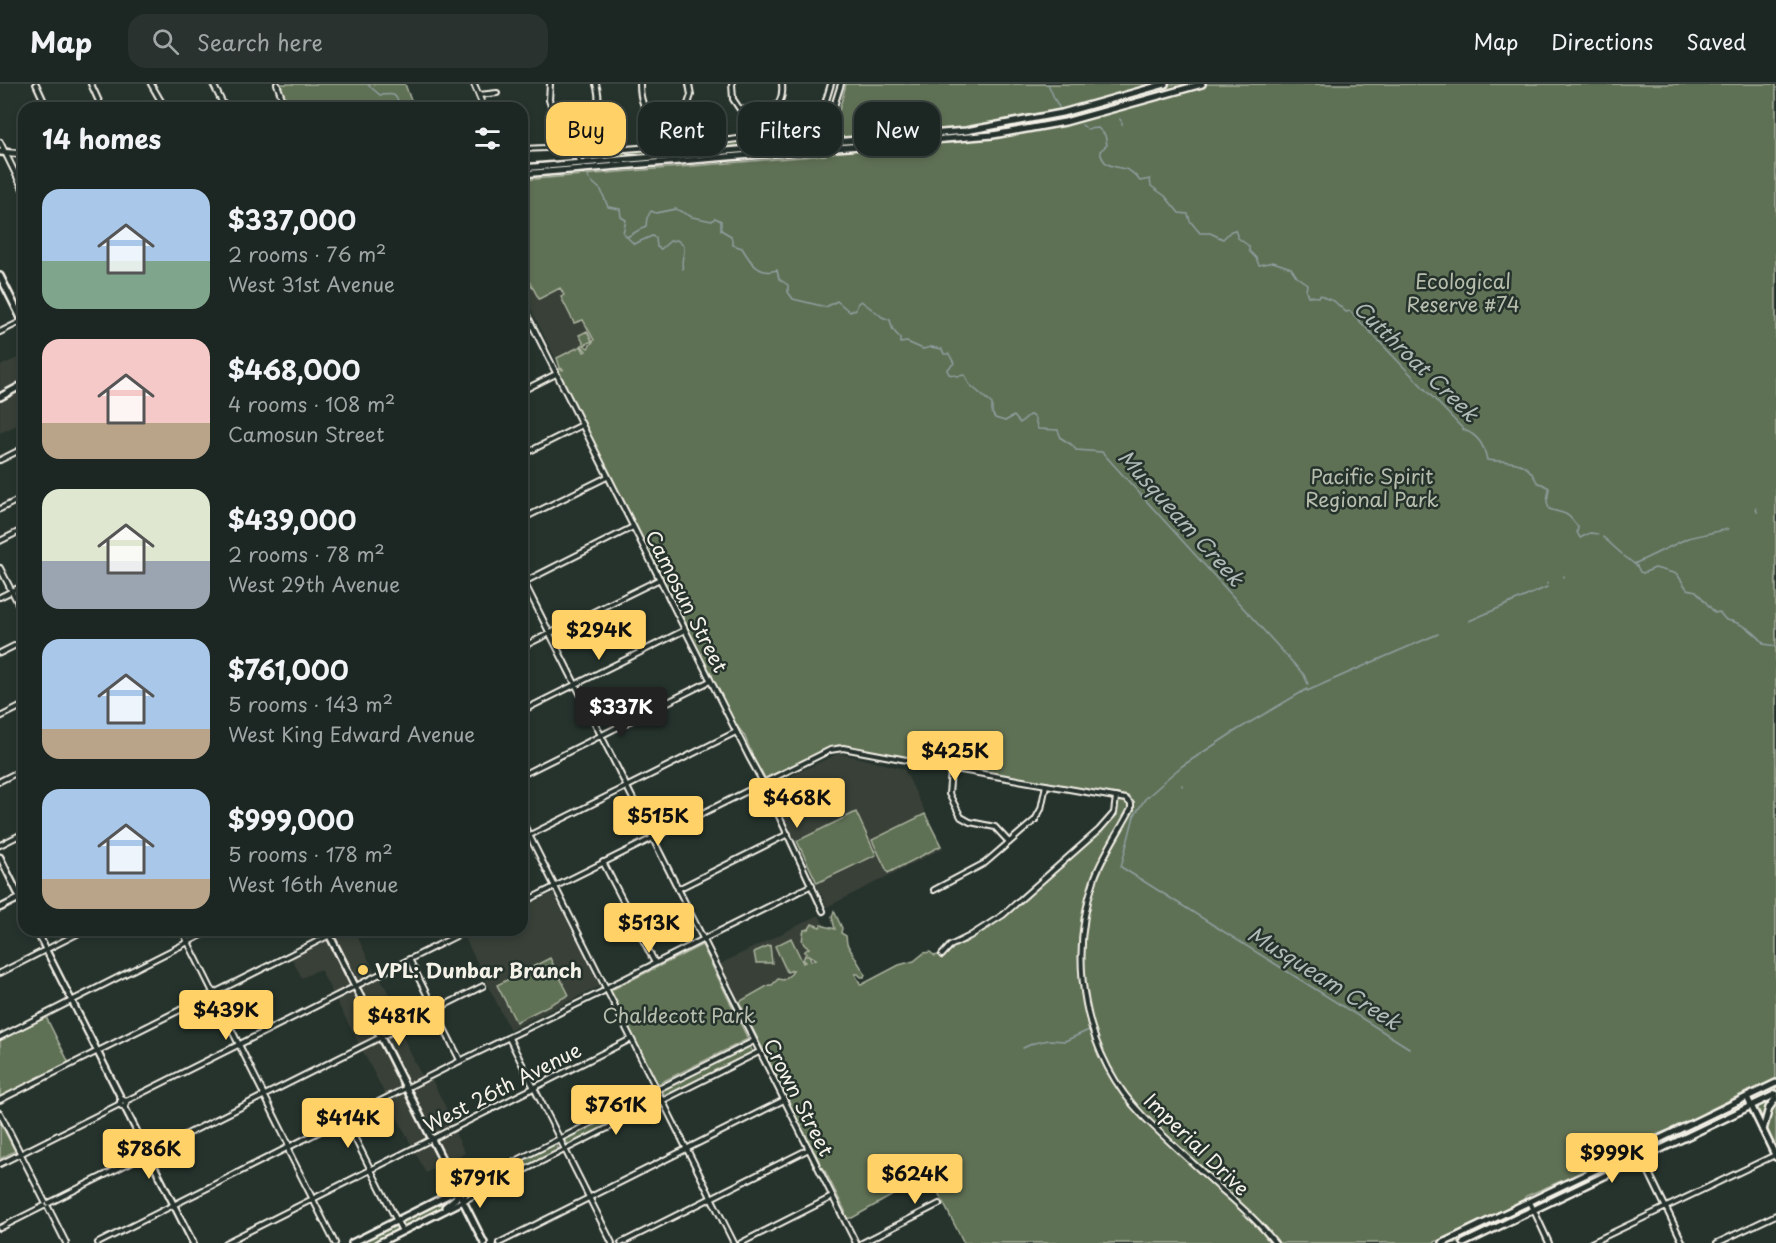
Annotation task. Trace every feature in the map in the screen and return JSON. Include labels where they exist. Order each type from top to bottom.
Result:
[{"type":"main road","points":[[842,141],[956,132],[1001,125],[1086,107],[1165,84]]},
{"type":"main road","points":[[842,148],[940,141],[1021,131],[1115,110],[1202,84]]},
{"type":"main road","points":[[528,167],[738,150]]},
{"type":"main road","points":[[3,152],[18,153]]},
{"type":"main road","points":[[528,174],[748,156]]},
{"type":"main road","points":[[0,276],[18,313]]},
{"type":"main road","points":[[0,397],[18,387]]},
{"type":"main road","points":[[330,936],[484,1243]]},
{"type":"main road","points":[[1443,1243],[1776,1083]]},
{"type":"main road","points":[[1464,1243],[1776,1094]]},
{"type":"main road","points":[[1747,1097],[1775,1156]]},
{"type":"main road","points":[[1763,1130],[1769,1108],[1776,1098]]},
{"type":"main road","points":[[443,1211],[456,1198],[458,1190]]},
{"type":"main road","points":[[352,1243],[458,1190]]},
{"type":"main road","points":[[379,1243],[463,1201]]},
{"type":"street","points":[[36,84],[44,102]]},
{"type":"street","points":[[91,84],[99,102]]},
{"type":"street","points":[[151,84],[161,102]]},
{"type":"street","points":[[213,84],[222,102]]},
{"type":"street","points":[[277,84],[284,102]]},
{"type":"street","points":[[474,84],[481,102]]},
{"type":"street","points":[[550,84],[550,102]]},
{"type":"street","points":[[596,84],[598,102]]},
{"type":"street","points":[[640,84],[642,102]]},
{"type":"street","points":[[689,84],[691,95],[689,102]]},
{"type":"street","points":[[732,84],[733,99],[738,106]]},
{"type":"street","points":[[780,102],[782,84]]},
{"type":"street","points":[[826,102],[831,84]]},
{"type":"street","points":[[836,102],[842,84]]},
{"type":"street","points":[[478,95],[497,93]]},
{"type":"street","points":[[0,142],[18,180]]},
{"type":"street","points":[[528,148],[546,148]]},
{"type":"street","points":[[579,156],[579,170]]},
{"type":"street","name":"Camosun Street","points":[[528,322],[763,782],[823,911]]},
{"type":"street","points":[[0,332],[18,325]]},
{"type":"street","points":[[528,388],[556,374]]},
{"type":"street","points":[[528,452],[582,425]]},
{"type":"street","points":[[0,460],[18,451]]},
{"type":"street","points":[[528,516],[608,477]]},
{"type":"street","points":[[0,509],[18,500]]},
{"type":"street","points":[[528,579],[633,527]]},
{"type":"street","points":[[0,541],[18,532]]},
{"type":"street","points":[[0,568],[18,603]]},
{"type":"street","points":[[528,644],[660,579]]},
{"type":"street","points":[[0,597],[18,588]]},
{"type":"street","name":"Crown Street","points":[[528,591],[856,1243]]},
{"type":"street","points":[[528,708],[685,630]]},
{"type":"street","points":[[0,653],[18,644]]},
{"type":"street","points":[[528,772],[710,681]]},
{"type":"street","points":[[0,717],[18,708]]},
{"type":"street","points":[[734,1243],[529,836],[736,732]]},
{"type":"street","points":[[528,900],[763,782],[837,748],[1116,797],[1114,813],[1099,830],[1004,915],[950,946],[942,955]]},
{"type":"street","points":[[952,769],[949,794],[961,817],[970,822],[995,827],[1009,842]]},
{"type":"street","points":[[0,781],[18,772]]},
{"type":"street","points":[[934,890],[985,863],[1038,816],[1046,785]]},
{"type":"street","name":"Imperial Drive","points":[[1116,797],[1126,799],[1131,804],[1131,809],[1103,857],[1089,894],[1082,944],[1086,1007],[1101,1053],[1124,1093],[1142,1114],[1253,1217],[1275,1243]]},
{"type":"street","points":[[678,888],[788,834]]},
{"type":"street","points":[[0,845],[18,836]]},
{"type":"street","points":[[0,857],[18,890]]},
{"type":"street","points":[[603,862],[655,964]]},
{"type":"street","points":[[98,1243],[812,885]]},
{"type":"street","points":[[0,908],[18,899]]},
{"type":"street","points":[[39,936],[193,1243]]},
{"type":"street","points":[[0,973],[73,936]]},
{"type":"street","points":[[185,936],[265,1095],[288,1143],[289,1152],[335,1243]]},
{"type":"street","points":[[0,1037],[200,936]]},
{"type":"street","points":[[0,1100],[322,936]]},
{"type":"street","points":[[0,1164],[455,936]]},
{"type":"street","points":[[409,959],[460,1061]]},
{"type":"street","points":[[0,1228],[483,986]]},
{"type":"street","points":[[509,1038],[612,1243]]},
{"type":"street","name":"West 26th Avenue","points":[[225,1243],[631,1039]]},
{"type":"street","points":[[458,1190],[754,1041]]},
{"type":"street","points":[[463,1201],[759,1052]]},
{"type":"street","points":[[499,1243],[784,1100]]},
{"type":"street","points":[[0,1113],[66,1243]]},
{"type":"street","points":[[345,1119],[402,1231]]},
{"type":"street","points":[[621,1243],[809,1149]]},
{"type":"street","points":[[1638,1150],[1683,1243]]},
{"type":"street","points":[[1591,1243],[1775,1156]]},
{"type":"street","points":[[463,1201],[467,1191],[486,1176]]},
{"type":"street","points":[[741,1243],[832,1197]]},
{"type":"street","points":[[1530,1202],[1549,1243]]},
{"type":"street","points":[[862,1243],[939,1204]]},
{"type":"street","points":[[1717,1243],[1776,1215]]},
{"type":"shaded area","points":[[559,236],[611,339],[559,366],[528,303],[528,252]]},
{"type":"shaded area","points":[[18,358],[18,425],[0,433],[0,366]]},
{"type":"shaded area","points":[[839,753],[904,769],[943,848],[827,907],[770,786]]},
{"type":"shaded area","points":[[553,893],[600,986],[510,1030],[464,936],[528,936],[528,905]]},
{"type":"shaded area","points":[[819,915],[838,952],[739,1002],[720,964]]},
{"type":"shaded area","points":[[357,936],[377,977],[380,977],[404,1023],[398,1027],[424,1081],[431,1078],[455,1126],[453,1128],[465,1153],[447,1161],[335,937]]},
{"type":"shaded area","points":[[324,940],[328,941],[441,1164],[426,1173],[320,969],[302,978],[291,957]]},
{"type":"green space","points":[[279,84],[405,84],[413,102],[288,102]]},
{"type":"green space","name":"Pacific Spirit Regional Park","points":[[846,84],[1776,84],[1776,1148],[1750,1090],[1705,1112],[1701,1117],[1653,1136],[1648,1142],[1628,1147],[1594,1169],[1526,1196],[1523,1200],[1433,1243],[1278,1243],[1266,1229],[1261,1231],[1270,1243],[964,1243],[930,1177],[925,1177],[852,1218],[846,1218],[845,1211],[825,1171],[821,1168],[819,1159],[790,1110],[788,1099],[739,1002],[791,974],[793,970],[787,972],[775,946],[791,938],[803,963],[805,955],[810,957],[811,961],[816,959],[804,952],[809,948],[803,943],[804,930],[809,929],[812,924],[835,929],[832,917],[834,911],[842,928],[841,933],[846,936],[847,944],[865,974],[861,977],[855,974],[861,985],[899,965],[914,961],[924,953],[930,952],[935,956],[952,950],[953,945],[965,943],[976,933],[989,929],[1117,813],[1118,805],[1114,797],[838,745],[765,778],[758,769],[744,735],[730,717],[716,689],[712,675],[690,638],[687,625],[665,586],[663,577],[660,577],[558,374],[559,369],[564,370],[560,368],[557,358],[581,346],[584,352],[586,351],[579,335],[587,331],[592,341],[584,345],[588,348],[594,340],[583,320],[574,323],[561,297],[564,295],[560,288],[539,299],[528,279],[528,180],[814,156],[842,156],[841,102]]},
{"type":"green space","points":[[738,140],[738,147],[726,148],[726,142]]},
{"type":"green space","points":[[638,149],[638,155],[626,156],[626,150]]},
{"type":"green space","points":[[582,156],[623,156],[586,159]]},
{"type":"green space","points":[[856,812],[876,855],[817,883],[797,841]]},
{"type":"green space","points":[[925,814],[941,846],[888,873],[872,840]]},
{"type":"green space","name":"Chaldecott Park","points":[[702,945],[748,1039],[656,1085],[609,991]]},
{"type":"green space","points":[[770,945],[772,963],[756,963],[754,952]]},
{"type":"green space","points":[[550,958],[569,995],[516,1022],[497,985]]},
{"type":"green space","points":[[46,1017],[69,1063],[0,1098],[0,1040]]},
{"type":"green space","points":[[750,1046],[753,1053],[665,1096],[662,1089]]},
{"type":"green space","points":[[653,1094],[656,1101],[568,1145],[565,1138]]},
{"type":"green space","points":[[1743,1102],[1744,1106],[1645,1153],[1642,1152]]},
{"type":"green space","points":[[0,1122],[15,1151],[0,1159]]},
{"type":"green space","points":[[555,1143],[559,1150],[468,1193],[498,1171]]},
{"type":"green space","points":[[1635,1154],[1637,1157],[1534,1205],[1535,1202]]},
{"type":"green space","points":[[454,1197],[441,1208],[403,1228],[401,1221],[447,1198]]},
{"type":"green space","points":[[1526,1206],[1529,1207],[1528,1209],[1459,1243],[1449,1243]]},
{"type":"green space","points":[[395,1224],[397,1231],[374,1243],[356,1243]]},
{"type":"waterway","name":"Musqueam Creek","points":[[367,84],[380,95],[395,96],[399,102]]},
{"type":"waterway","name":"Cutthroat Creek","points":[[1048,84],[1059,107]]},
{"type":"waterway","name":"Cutthroat Creek","points":[[1087,129],[1098,128],[1105,135],[1107,145],[1100,151],[1106,163],[1129,171],[1140,181],[1150,179],[1151,186],[1165,196],[1179,213],[1188,214],[1190,221],[1200,233],[1210,233],[1223,239],[1235,230],[1238,238],[1249,246],[1249,251],[1259,265],[1273,262],[1291,268],[1297,277],[1307,284],[1308,296],[1321,295],[1334,301],[1346,312],[1350,311],[1464,430],[1477,438],[1487,460],[1521,464],[1526,467],[1538,483],[1549,488],[1547,502],[1549,509],[1571,518],[1578,527],[1577,532],[1580,538],[1590,533],[1598,534]]},
{"type":"waterway","name":"Musqueam Creek","points":[[591,181],[601,190],[608,207],[620,209],[621,217],[626,220],[623,233],[627,237],[646,226],[651,211],[656,213],[676,209],[692,217],[712,221],[715,218],[721,221],[721,230],[731,236],[733,245],[742,248],[756,267],[765,271],[777,270],[779,279],[788,285],[788,292],[793,299],[826,307],[837,301],[850,312],[856,309],[861,301],[873,310]]},
{"type":"waterway","points":[[628,238],[634,244],[652,236],[656,238],[657,247],[661,249],[670,241],[677,240],[684,246],[683,269]]},
{"type":"waterway","name":"Musqueam Creek","points":[[875,311],[890,320],[893,330],[900,338],[900,343],[907,342],[923,349],[931,347],[942,349],[944,354],[949,354],[954,363],[947,370],[949,374],[965,375],[969,384],[992,404],[992,413],[995,418],[1005,421],[1014,416],[1020,423],[1032,415],[1038,429],[1058,430],[1061,438],[1076,450],[1102,452],[1304,675],[1308,684]]},
{"type":"waterway","points":[[1756,508],[1757,512]]},
{"type":"waterway","points":[[1634,564],[1688,538],[1728,529]]},
{"type":"waterway","name":"Cutthroat Creek","points":[[1603,537],[1622,554]]},
{"type":"waterway","name":"Cutthroat Creek","points":[[1624,556],[1637,566],[1640,572],[1655,568],[1677,574],[1687,589],[1696,591],[1715,613],[1719,612],[1726,620],[1747,628],[1764,644],[1776,646]]},
{"type":"waterway","points":[[1469,621],[1547,587]]},
{"type":"waterway","points":[[1368,664],[1438,634]]},
{"type":"waterway","points":[[1307,691],[1366,665]]},
{"type":"waterway","name":"Musqueam Creek","points":[[1163,782],[1182,766],[1237,730],[1307,689]]},
{"type":"waterway","name":"Musqueam Creek","points":[[1162,784],[1145,799],[1134,816],[1121,867],[1409,1048]]},
{"type":"waterway","points":[[1023,1048],[1049,1040],[1065,1041],[1089,1030]]},
{"type":"place","name":"VPL: Dunbar Branch","points":[[363,970]]},
{"type":"park label","name":"Ecological Reserve #74","points":[[1463,292]]}]
